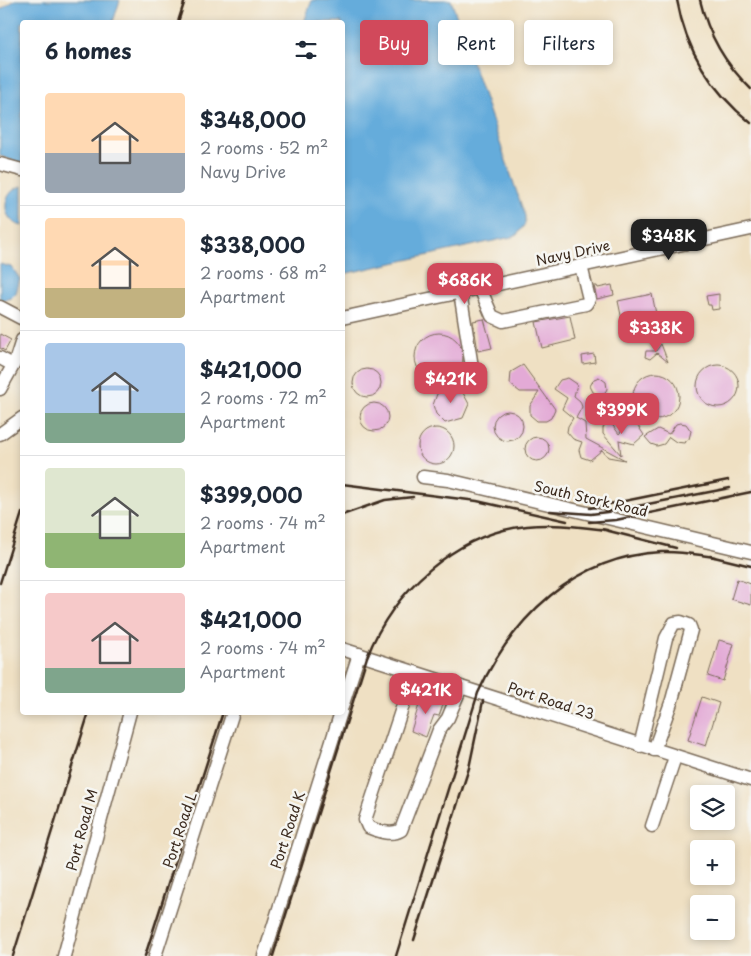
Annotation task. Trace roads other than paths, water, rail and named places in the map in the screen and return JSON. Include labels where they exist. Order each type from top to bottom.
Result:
[{"type":"street","points":[[0,164],[20,169]]},
{"type":"street","name":"Navy Drive","points":[[345,317],[751,230]]},
{"type":"street","points":[[480,288],[492,316],[503,321],[586,304],[589,299],[581,266]]},
{"type":"street","points":[[460,292],[472,367]]},
{"type":"street","points":[[0,307],[20,317]]},
{"type":"street","points":[[0,389],[13,365],[20,346]]},
{"type":"street","points":[[0,358],[13,365]]},
{"type":"street","points":[[0,434],[20,419]]},
{"type":"street","name":"South Stork Road","points":[[423,477],[448,480],[751,552]]},
{"type":"street","points":[[640,746],[666,638],[674,623],[681,622],[689,625],[691,630],[672,700],[654,750]]},
{"type":"street","name":"Port Road 23","points":[[345,649],[640,746],[751,780]]},
{"type":"street","points":[[345,698],[359,654]]},
{"type":"street","points":[[414,672],[365,820],[368,827],[376,830],[395,834],[401,830],[439,730],[448,718],[461,687]]},
{"type":"street","name":"Port Road M","points":[[64,956],[129,715]]},
{"type":"street","name":"Port Road L","points":[[155,956],[232,715]]},
{"type":"street","name":"Port Road K","points":[[264,956],[340,715]]},
{"type":"street","points":[[652,826],[675,757]]},
{"type":"water","points":[[15,0],[120,0],[114,20],[20,20],[20,163],[0,156],[0,10]]},
{"type":"water","points":[[312,0],[451,0],[458,20],[438,20],[438,65],[473,65],[525,216],[525,224],[516,236],[345,274],[345,20],[305,20]]},
{"type":"water","points":[[20,187],[20,225],[10,218],[6,206],[10,194]]},
{"type":"water","points":[[0,264],[12,267],[20,279],[16,293],[11,298],[0,301]]},
{"type":"railway","points":[[179,20],[185,0]]},
{"type":"railway","points":[[677,0],[687,36],[702,68],[724,97],[751,123]]},
{"type":"railway","points":[[700,0],[703,13],[719,48],[734,70],[751,89]]},
{"type":"railway","points":[[590,508],[728,480]]},
{"type":"railway","points":[[345,484],[477,501],[567,521]]},
{"type":"railway","points":[[550,511],[591,514],[607,512],[730,488]]},
{"type":"railway","points":[[589,522],[616,520],[751,492]]},
{"type":"railway","points":[[345,514],[385,500],[413,497]]},
{"type":"railway","points":[[0,583],[20,519]]},
{"type":"railway","points":[[273,956],[367,657],[378,633],[410,588],[430,569],[452,553],[476,540],[501,531],[537,525],[607,530]]},
{"type":"railway","points":[[601,529],[676,548]]},
{"type":"railway","points":[[396,956],[478,693],[492,665],[509,639],[550,596],[575,578],[601,565],[631,556],[662,552],[715,557]]},
{"type":"railway","points":[[710,556],[751,566]]},
{"type":"railway","points":[[414,940],[469,768],[483,701]]},
{"type":"railway","points":[[13,956],[88,715]]},
{"type":"railway","points":[[145,956],[222,715]]}]
